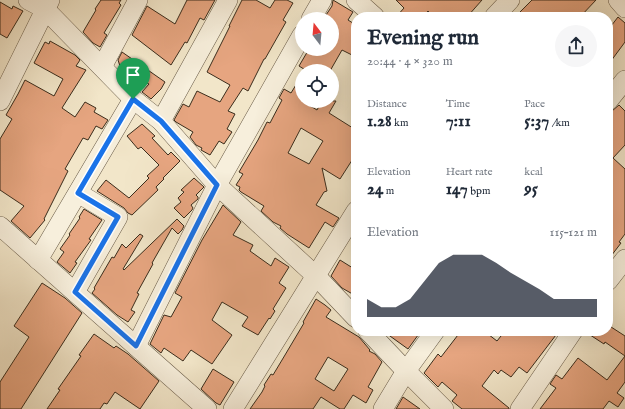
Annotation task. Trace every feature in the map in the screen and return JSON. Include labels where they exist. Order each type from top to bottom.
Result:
[{"type":"street","points":[[28,0],[47,4],[102,67],[133,99],[161,121],[217,185],[316,276],[351,313]]},
{"type":"street","points":[[102,67],[138,0]]},
{"type":"street","points":[[161,121],[228,0]]},
{"type":"street","points":[[315,12],[322,0]]},
{"type":"street","points":[[356,0],[369,12]]},
{"type":"street","points":[[499,12],[510,0]]},
{"type":"street","points":[[618,0],[625,8]]},
{"type":"street","points":[[0,101],[47,4]]},
{"type":"street","points":[[136,346],[217,185],[295,47]]},
{"type":"street","points":[[613,96],[625,80]]},
{"type":"street","points":[[38,260],[133,99]]},
{"type":"street","points":[[75,292],[118,217],[78,193]]},
{"type":"street","points":[[233,409],[351,219]]},
{"type":"street","points":[[0,226],[207,409]]},
{"type":"street","points":[[373,336],[444,409]]},
{"type":"street","points":[[383,409],[406,371],[431,336]]},
{"type":"street","points":[[520,409],[570,336]]},
{"type":"building","points":[[101,0],[121,0],[119,3],[121,5],[104,33],[107,35],[100,47],[93,43],[83,32]]},
{"type":"building","points":[[187,0],[215,0],[204,20],[200,18],[187,43],[185,42],[171,65],[132,35],[147,6],[175,24]]},
{"type":"building","points":[[242,0],[256,0],[270,8],[275,0],[287,0],[293,3],[283,20],[286,22],[264,59],[248,91],[243,88],[228,111],[235,114],[227,129],[232,132],[224,144],[219,141],[210,155],[201,150],[202,148],[196,145],[190,137],[193,132],[174,120],[183,104],[189,107],[197,91],[220,102],[230,85],[207,72]]},
{"type":"building","points":[[333,0],[353,12],[351,12],[348,20],[351,22],[351,54],[342,50],[339,55],[339,12],[328,12],[332,6]]},
{"type":"building","points":[[396,0],[482,0],[471,12],[400,12],[404,8]]},
{"type":"building","points":[[532,0],[596,0],[585,12],[520,12]]},
{"type":"building","points":[[0,2],[12,9],[13,6],[23,11],[7,38],[0,34]]},
{"type":"building","points":[[618,17],[625,23],[625,42],[613,58],[613,24]]},
{"type":"building","points":[[50,41],[75,55],[80,60],[76,66],[86,70],[62,108],[75,117],[85,102],[96,108],[94,112],[108,120],[102,129],[96,126],[88,140],[83,138],[65,169],[68,171],[44,219],[45,220],[30,238],[11,221],[24,206],[0,190],[0,139],[12,119],[6,115],[25,80],[54,96],[63,79],[34,63],[45,42],[49,44]]},
{"type":"building","points":[[122,52],[165,82],[161,89],[151,99],[142,92],[149,84],[130,75],[126,76],[122,72],[118,60]]},
{"type":"building","points":[[305,56],[339,56],[334,64],[300,64]]},
{"type":"building","points":[[295,86],[295,108],[314,108],[317,110],[318,108],[332,108],[329,113],[351,127],[351,162],[340,179],[322,168],[327,191],[324,192],[316,205],[339,218],[333,227],[325,222],[309,248],[287,234],[280,228],[281,226],[273,222],[261,211],[264,206],[241,192],[239,190],[240,187],[236,185],[243,174],[239,172],[267,122],[270,123],[282,100],[279,98],[284,89],[291,93]],"holes":[[[301,128],[323,141],[309,164],[288,153]]]},
{"type":"building","points":[[619,105],[625,111],[625,145],[613,158],[613,110]]},
{"type":"building","points":[[142,124],[155,136],[152,138],[168,155],[171,152],[180,161],[156,187],[158,190],[132,215],[124,208],[97,191],[106,180],[129,198],[149,178],[147,176],[159,165],[141,147],[138,149],[127,136]]},
{"type":"building","points":[[613,158],[625,169],[625,234],[619,242],[621,243],[613,253]]},
{"type":"building","points":[[194,178],[204,187],[196,195],[198,199],[191,205],[193,208],[192,210],[184,218],[174,208],[181,202],[178,198],[184,192],[181,190]]},
{"type":"building","points":[[223,205],[241,222],[233,235],[253,245],[250,251],[271,266],[275,258],[289,267],[279,283],[286,288],[273,309],[275,311],[258,335],[242,326],[248,317],[222,302],[212,320],[232,335],[212,364],[191,350],[183,361],[164,348],[161,353],[150,344],[164,315],[171,317],[182,297],[175,293],[202,240]]},
{"type":"building","points":[[84,209],[102,220],[89,239],[91,240],[75,262],[77,263],[70,273],[57,262],[64,252],[60,249],[70,235],[69,234],[80,218],[79,217]]},
{"type":"building","points":[[177,219],[184,226],[178,234],[172,228],[137,293],[139,294],[131,310],[135,312],[128,322],[117,315],[92,293],[95,289],[94,288],[112,257],[114,258],[122,244],[126,248],[140,234],[143,236],[123,269],[124,270]]},
{"type":"building","points":[[340,260],[351,267],[351,293],[342,288],[331,276]]},
{"type":"building","points":[[42,283],[65,298],[82,313],[21,409],[0,409],[0,382],[29,337],[14,326]]},
{"type":"building","points":[[316,299],[331,310],[326,317],[351,332],[351,336],[359,337],[370,350],[369,351],[375,354],[382,362],[368,387],[373,390],[366,403],[353,395],[344,409],[340,409],[321,397],[313,409],[250,409],[262,392],[265,386],[264,385],[271,374],[273,375],[304,323],[303,322]],"holes":[[[328,357],[348,369],[334,391],[315,379]]]},
{"type":"building","points":[[613,328],[625,336],[625,356],[605,342],[604,344],[592,336],[613,336]]},
{"type":"building","points":[[94,334],[114,348],[116,346],[128,354],[159,381],[140,409],[115,392],[107,404],[104,403],[100,409],[47,409],[60,390],[58,389],[81,356],[79,355]]},
{"type":"building","points":[[390,336],[417,336],[408,349]]},
{"type":"building","points":[[457,336],[490,336],[497,341],[501,336],[555,336],[527,373],[519,367],[511,377],[501,370],[498,374],[494,370],[482,386],[509,409],[462,409],[452,401],[457,395],[442,382],[438,387],[424,373],[438,354],[441,357]]},
{"type":"building","points":[[625,356],[625,382],[617,393],[624,398],[618,407],[609,401],[603,409],[540,409],[556,388],[550,384],[556,375],[562,379],[578,358],[607,380]]},
{"type":"building","points":[[213,369],[234,382],[220,405],[201,389]]},
{"type":"building","points":[[403,397],[420,409],[396,409]]},
{"type":"route","points":[[133,99],[161,121],[217,185],[136,346],[75,292],[118,217],[78,193],[133,99]]}]
